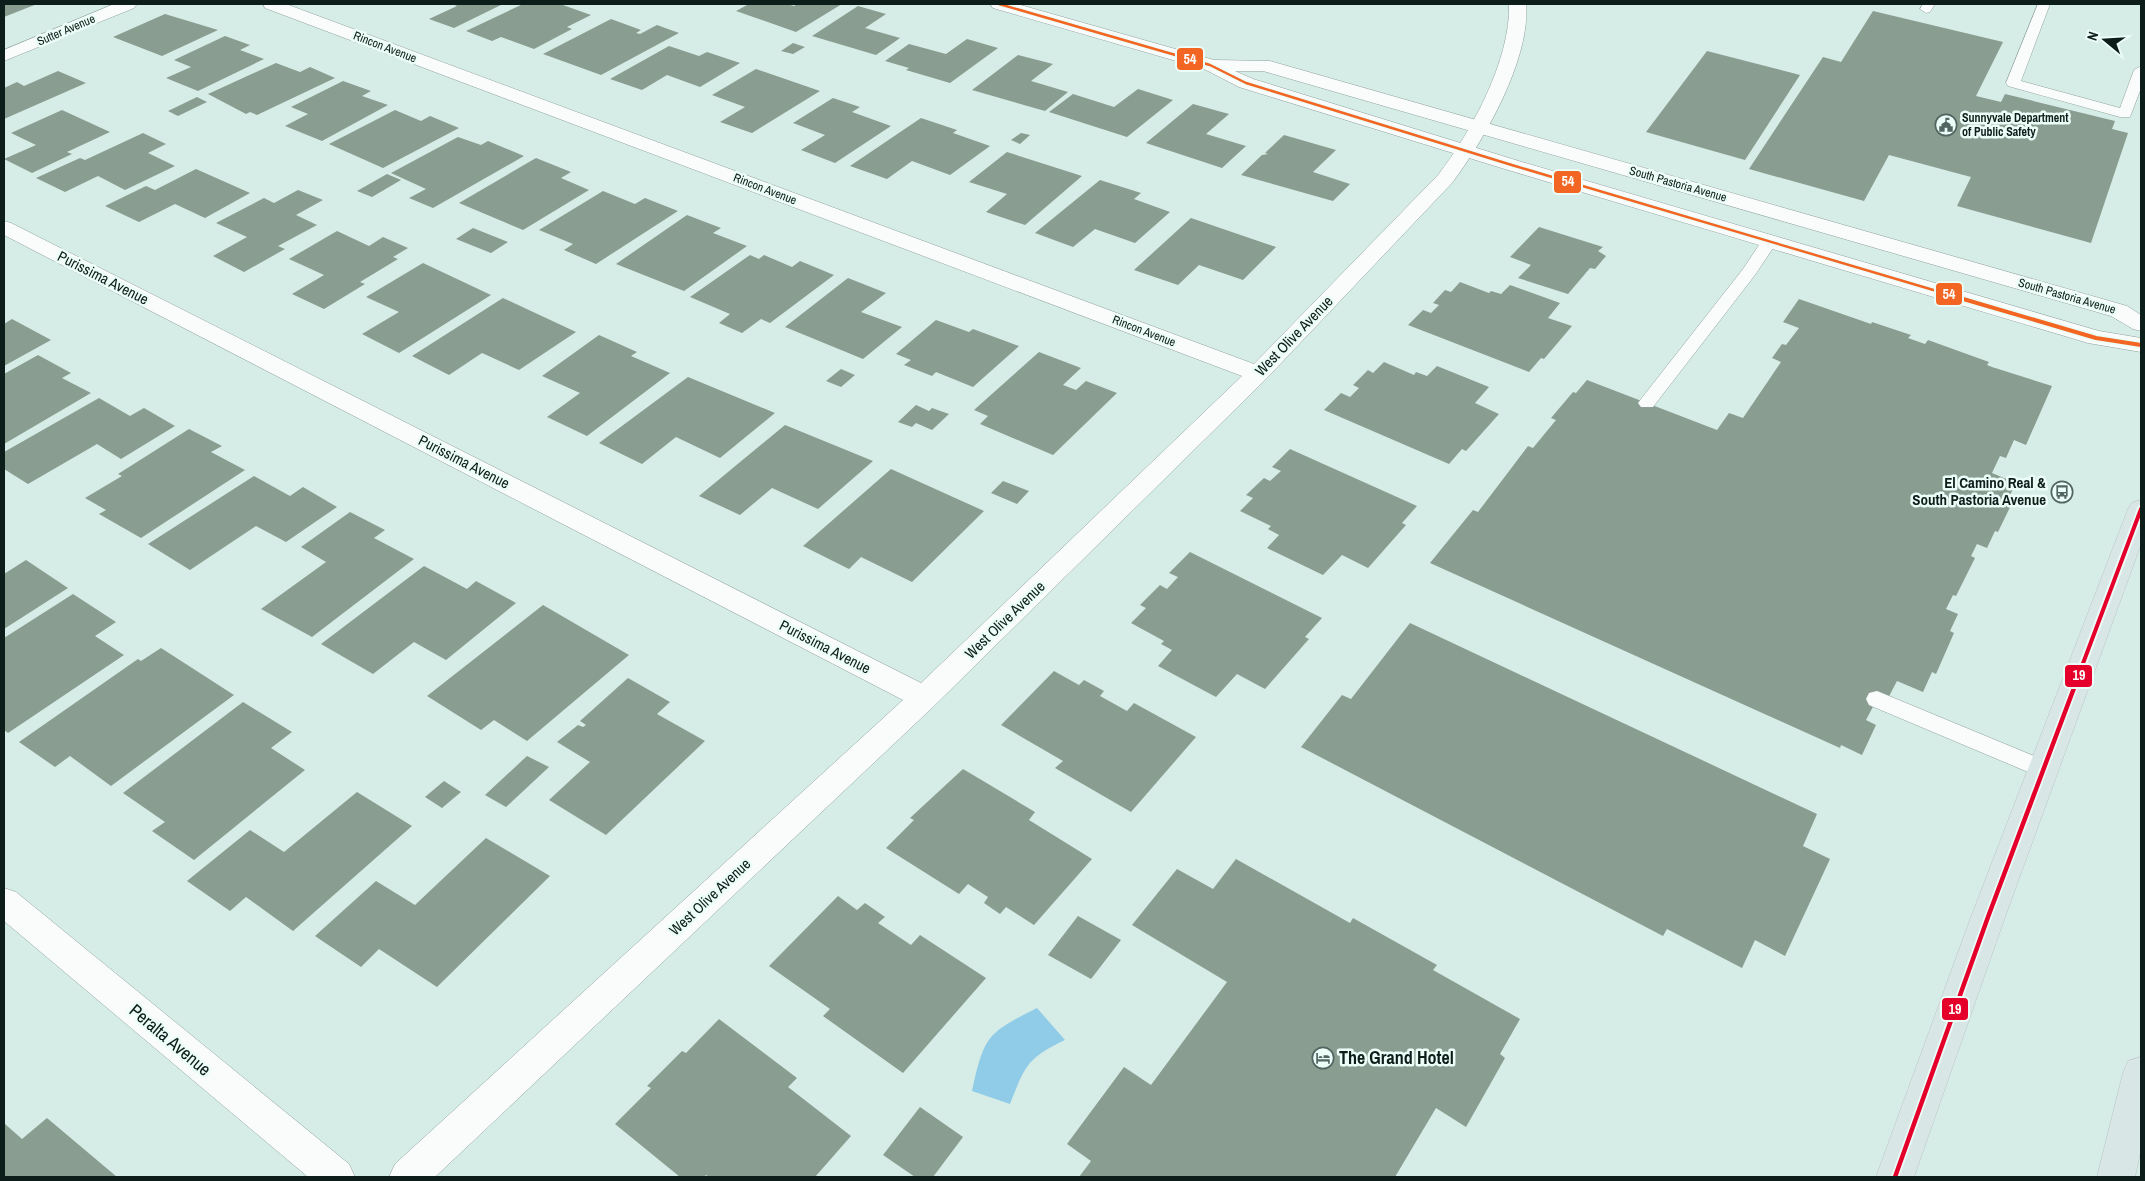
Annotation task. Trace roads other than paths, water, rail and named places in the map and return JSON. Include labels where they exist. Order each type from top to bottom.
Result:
[{"type":"main road","points":[[1895,1177],[1988,916],[2141,509]]},
{"type":"main road","points":[[2116,1177],[2141,1073]]},
{"type":"street","name":"Sutter Avenue","points":[[4,56],[128,4]]},
{"type":"street","name":"Rincon Avenue","points":[[271,4],[1258,374]]},
{"type":"street","name":"South Pastoria Avenue","points":[[999,4],[1210,65],[1246,83],[1769,242],[2096,338],[2141,345]]},
{"type":"street","name":"West Olive Avenue","points":[[408,1177],[924,698],[1258,374],[1445,179],[1467,151],[1482,127],[1520,25],[1518,4]]},
{"type":"street","name":"South Pastoria Avenue","points":[[1210,65],[1264,65],[2119,311],[2141,324]]},
{"type":"street","name":"Purissima Avenue","points":[[4,227],[924,698]]},
{"type":"street","name":"Peralta Avenue","points":[[4,902],[336,1177]]},
{"type":"lane","points":[[2044,4],[2013,83],[2126,114],[2141,70]]},
{"type":"lane","points":[[1647,403],[1749,272],[1769,242]]},
{"type":"lane","points":[[1877,699],[2043,769]]},
{"type":"water","points":[[1037,1008],[1065,1040],[1042,1052],[1029,1064],[1010,1104],[972,1091],[980,1058],[990,1038],[1007,1024]]},
{"type":"place","name":"Sunnyvale Department of Public Safety","points":[[1946,125]]},
{"type":"place","name":"El Camino Real & South Pastoria Avenue","points":[[2062,492]]},
{"type":"place","name":"The Grand Hotel","points":[[1323,1058]]}]
